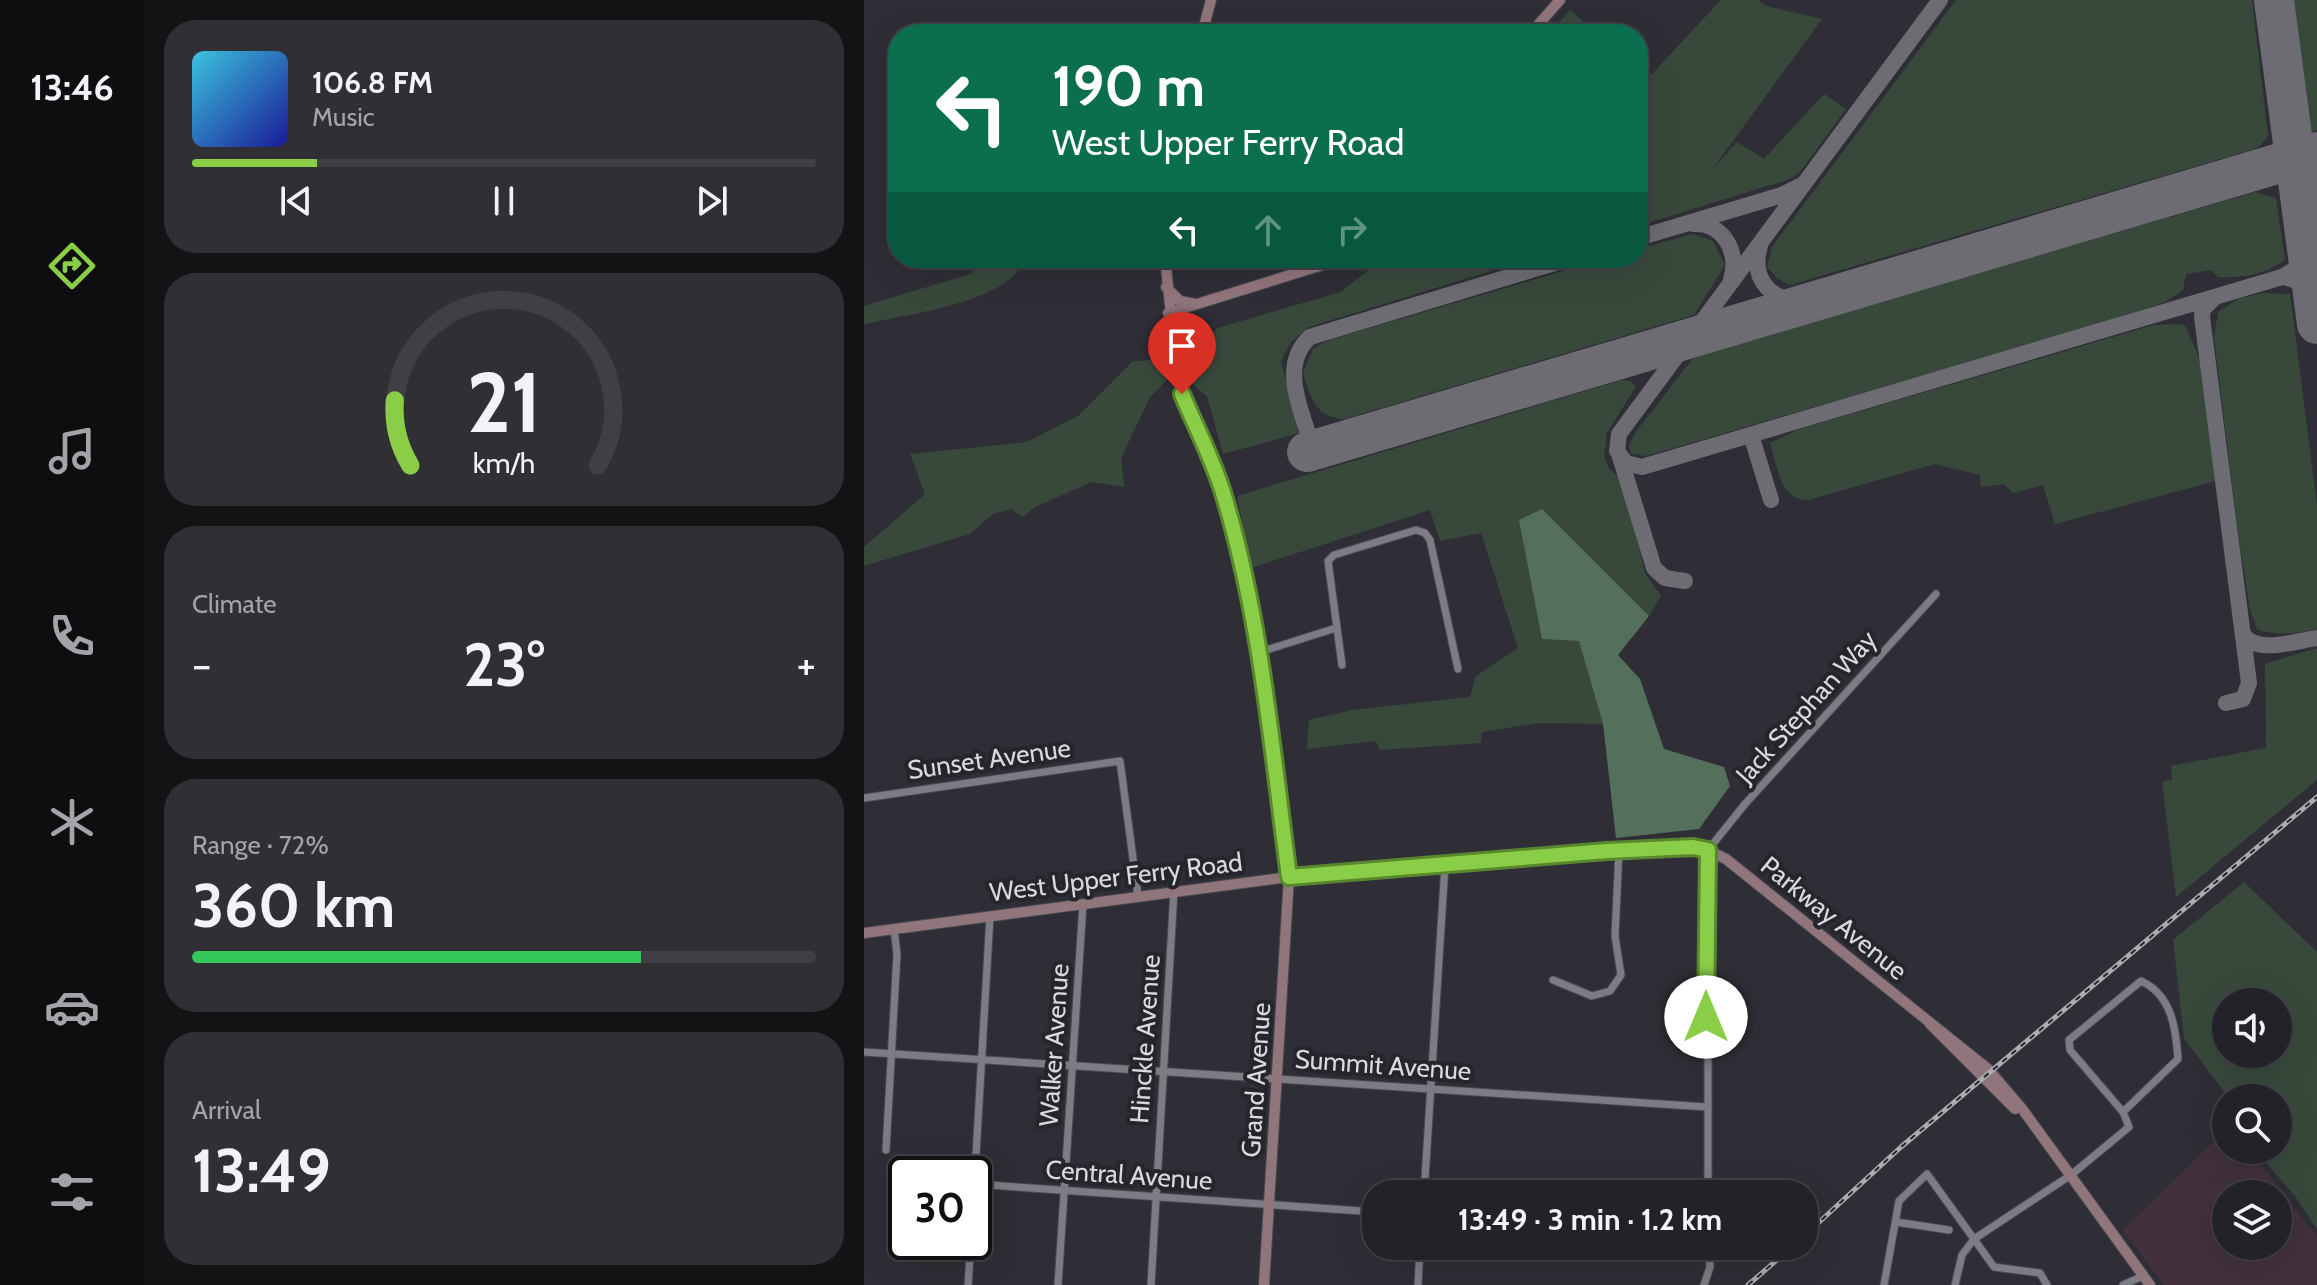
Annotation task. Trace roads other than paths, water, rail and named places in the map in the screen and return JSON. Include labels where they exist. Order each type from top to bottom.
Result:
[{"type":"main road","points":[[1205,24],[1211,0]]},
{"type":"main road","points":[[1539,24],[1560,0]]},
{"type":"main road","name":"Grand Avenue","points":[[1165,268],[1168,313],[1178,379],[1229,513],[1257,653],[1289,877],[1264,1285]]},
{"type":"main road","points":[[1168,313],[1313,268]]},
{"type":"main road","points":[[1166,287],[1180,301],[1197,304]]},
{"type":"main road","name":"West Upper Ferry Road","points":[[864,933],[1289,877],[1619,850],[1693,847],[1708,850]]},
{"type":"main road","name":"Parkway Avenue","points":[[1708,850],[1726,859],[1930,1023],[1946,1032],[1988,1069],[2071,1175],[2141,1282]]},
{"type":"street","points":[[1342,665],[1326,569],[1334,555],[1421,531],[1430,540],[1458,669]]},
{"type":"street","name":"Jack Stephan Way","points":[[1708,850],[1755,793],[1936,594]]},
{"type":"street","points":[[1257,653],[1336,628]]},
{"type":"street","name":"Sunset Avenue","points":[[864,798],[1120,761],[1138,896]]},
{"type":"street","points":[[1553,980],[1592,996],[1610,991],[1618,981],[1621,968],[1615,936],[1619,850]]},
{"type":"street","points":[[1708,850],[1708,1180]]},
{"type":"street","points":[[1425,1180],[1445,865]]},
{"type":"street","name":"Hinckle Avenue","points":[[1151,1285],[1174,891]]},
{"type":"street","name":"Walker Avenue","points":[[1058,1285],[1083,904]]},
{"type":"street","points":[[976,1156],[990,916]]},
{"type":"street","points":[[886,1150],[897,954],[894,929]]},
{"type":"street","points":[[1955,1285],[1962,1255],[1974,1239],[2071,1175],[2129,1127],[2123,1112],[2070,1050],[2069,1040],[2141,981],[2151,987],[2172,1012],[2178,1059],[2123,1112]]},
{"type":"street","name":"Summit Avenue","points":[[864,1052],[1707,1107]]},
{"type":"street","points":[[1884,1285],[1899,1201],[1927,1174],[1994,1267],[2040,1273],[2047,1285]]},
{"type":"street","name":"Central Avenue","points":[[992,1188],[1362,1211]]},
{"type":"street","points":[[1896,1222],[1949,1230]]},
{"type":"street","points":[[968,1285],[970,1260]]},
{"type":"street","points":[[1418,1285],[1419,1260]]},
{"type":"street","points":[[1704,1285],[1710,1260]]},
{"type":"street","points":[[2123,1285],[2141,1282]]},
{"type":"railway","points":[[1818,1223],[1901,1147],[2317,797]]},
{"type":"railway","points":[[1748,1285],[1777,1260]]}]
